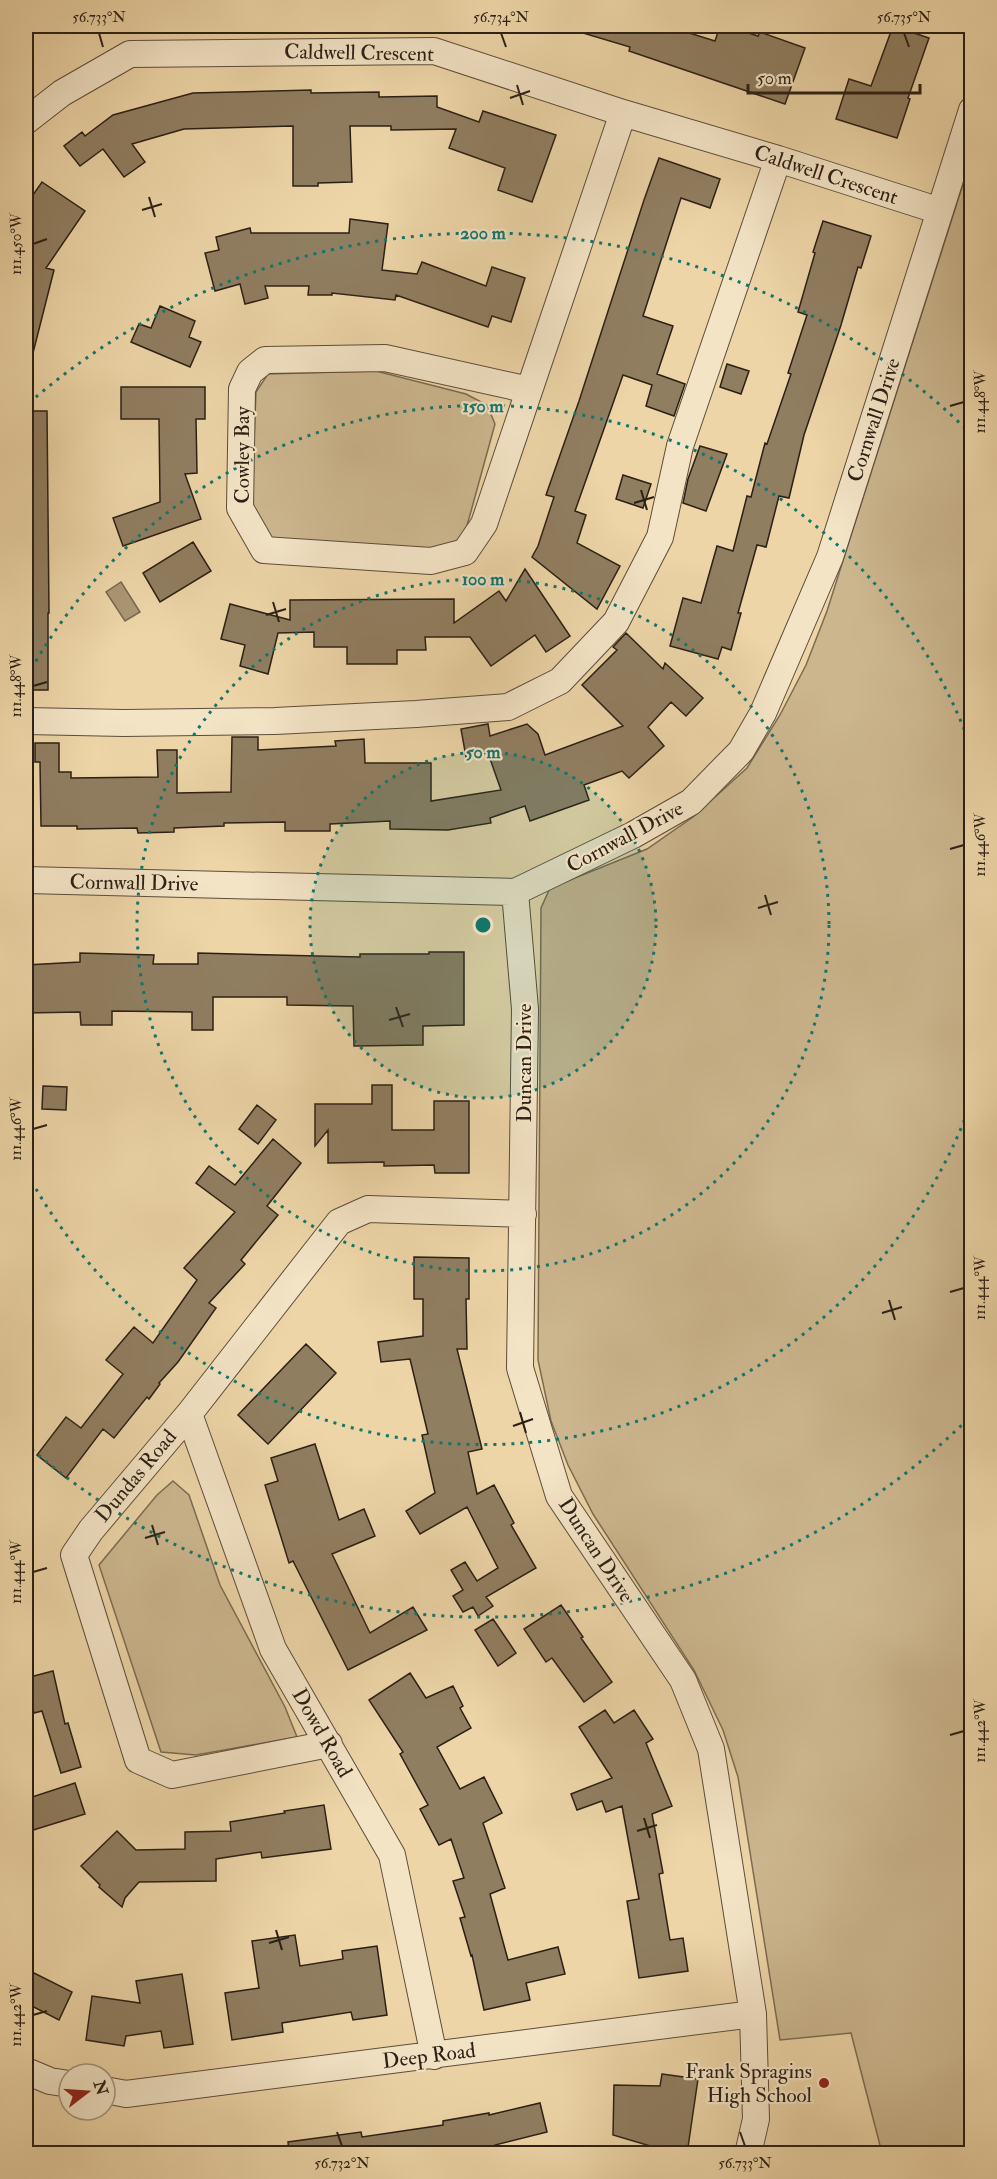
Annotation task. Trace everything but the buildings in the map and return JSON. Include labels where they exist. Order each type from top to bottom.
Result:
[{"type":"street","name":"Caldwell Crescent","points":[[26,121],[62,93],[130,54],[434,51],[623,113],[778,159],[940,211]]},
{"type":"street","name":"Cornwall Drive","points":[[26,880],[515,892],[633,835],[691,802],[741,751],[764,713],[830,557],[972,110]]},
{"type":"street","name":"Cowley Bay","points":[[529,390],[385,358],[265,360],[250,372],[242,389],[240,508],[264,550],[432,561],[465,552],[484,524],[623,113]]},
{"type":"street","points":[[26,721],[275,722],[416,714],[508,707],[560,681],[616,622],[660,537],[680,446],[778,159]]},
{"type":"street","name":"Duncan Drive","points":[[515,892],[525,1009],[520,1368],[559,1496],[683,1680],[711,1749],[753,2014],[756,2119],[748,2154]]},
{"type":"street","name":"Dundas Road","points":[[329,1744],[172,1775],[138,1760],[74,1555],[91,1530],[189,1414],[339,1222],[368,1209],[523,1214]]},
{"type":"street","name":"Dowd Road","points":[[189,1414],[273,1649],[392,1855],[434,2056]]},
{"type":"street","name":"Deep Road","points":[[117,2092],[126,2094],[753,2014]]},
{"type":"street","points":[[26,2071],[57,2082]]},
{"type":"shaded area","points":[[971,159],[971,2153],[882,2153],[851,2033],[780,2040],[738,1777],[723,1730],[694,1670],[593,1514],[568,1465],[551,1421],[538,1360],[541,908],[550,888],[647,849],[693,817],[747,768],[780,715],[806,665],[827,611]]},
{"type":"shaded area","points":[[376,371],[466,394],[487,405],[495,424],[465,533],[448,549],[271,539],[251,512],[256,392],[268,374]]},
{"type":"shaded area","points":[[121,582],[140,612],[125,621],[106,592]]},
{"type":"shaded area","points":[[173,1481],[189,1495],[220,1585],[285,1707],[297,1737],[196,1755],[161,1752],[99,1565],[157,1495]]},
{"type":"place","name":"Frank Spragins High School","points":[[824,2083]]}]
